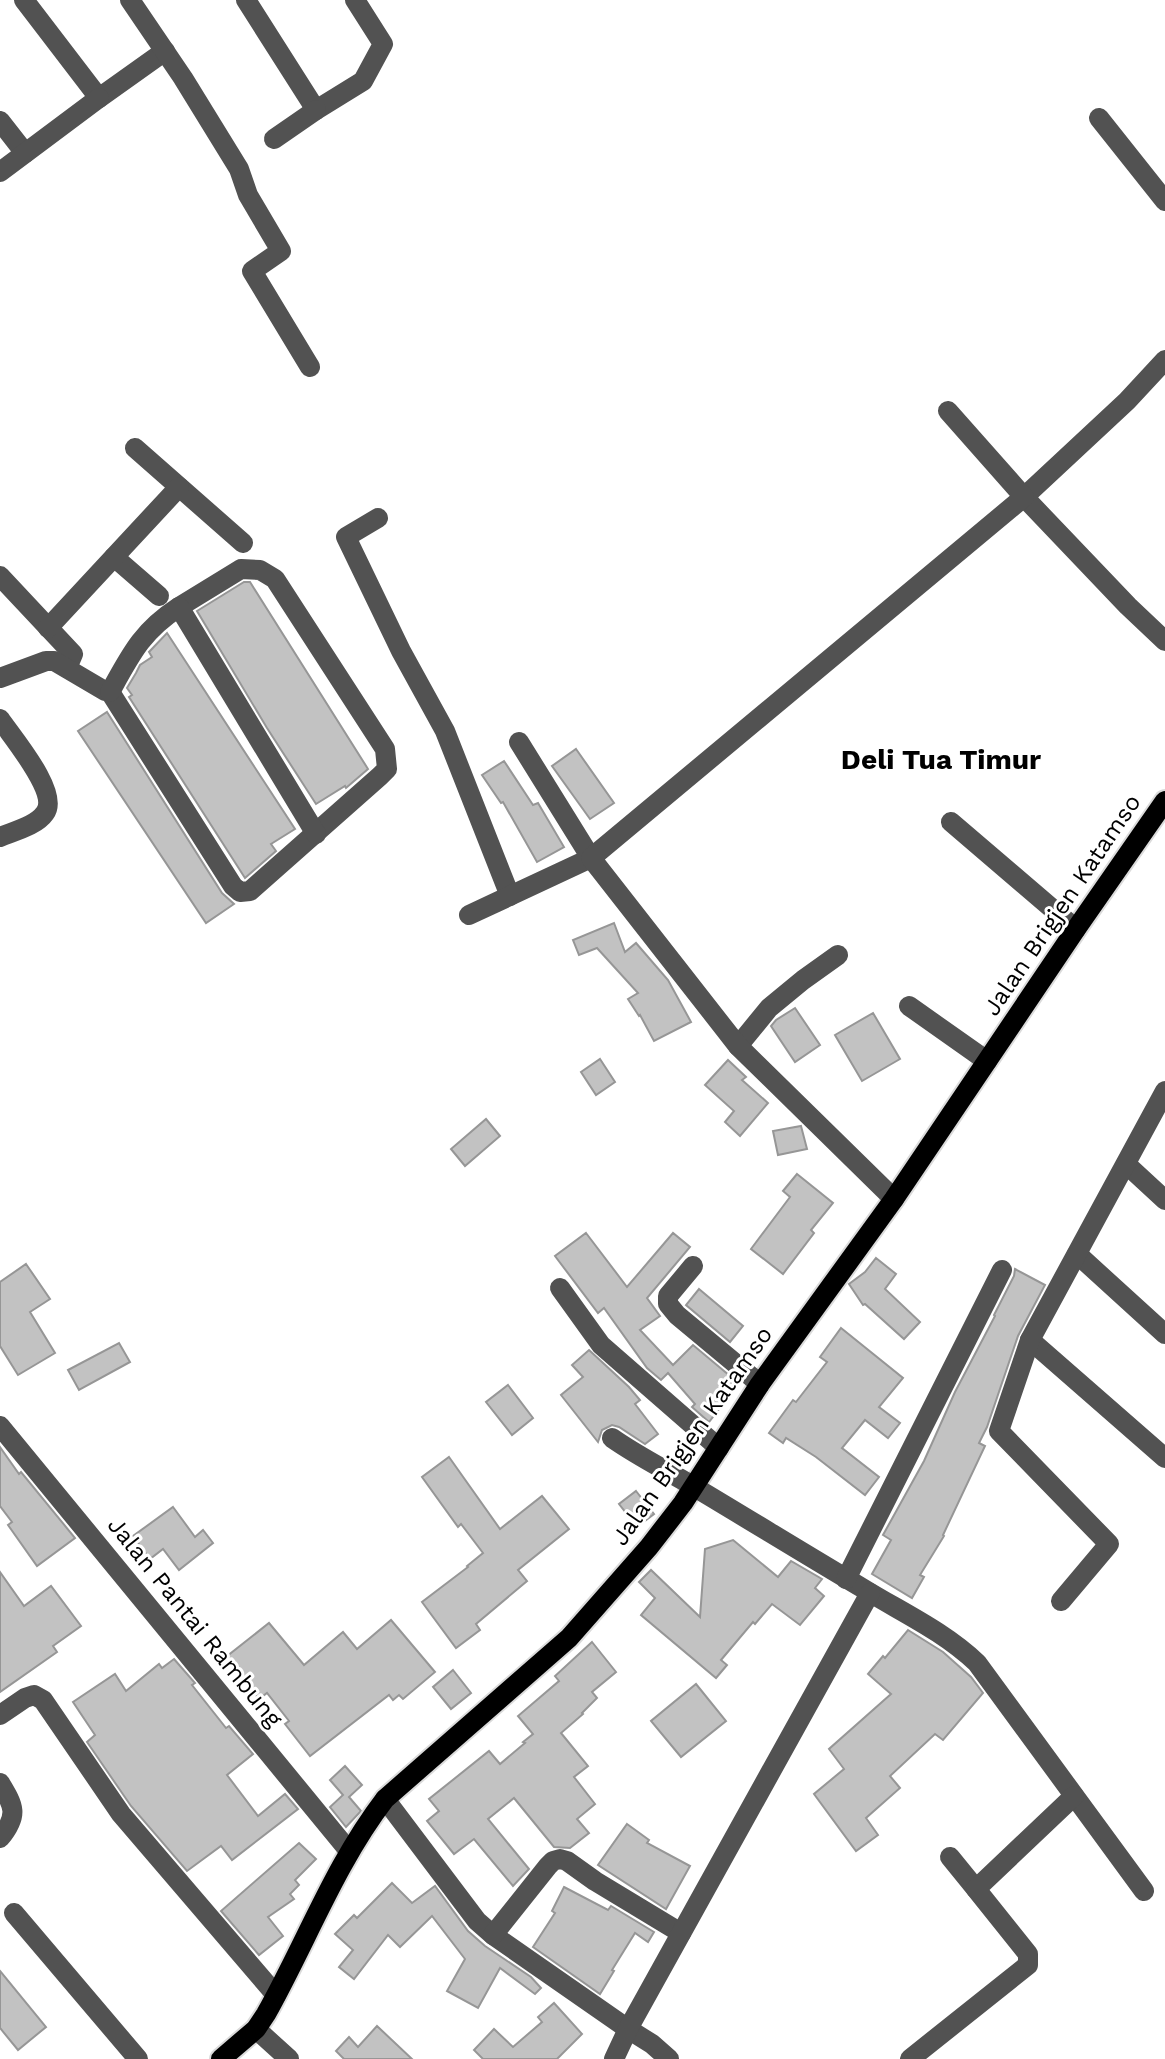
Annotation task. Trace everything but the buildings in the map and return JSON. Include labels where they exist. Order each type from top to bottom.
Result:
[{"type":"main road","name":"Jalan Brigjen Katamso","points":[[221,2059],[256,2029],[349,1851],[385,1799],[569,1638],[649,1547],[683,1503],[760,1384],[894,1199],[1076,929],[1158,824],[1165,801]]},
{"type":"street","points":[[24,0],[99,98]]},
{"type":"street","points":[[130,0],[239,169],[248,195],[281,251],[252,271],[310,367]]},
{"type":"street","points":[[246,0],[316,110]]},
{"type":"street","points":[[274,139],[363,81],[383,44],[355,0]]},
{"type":"street","points":[[0,172],[165,51]]},
{"type":"street","points":[[1099,118],[1165,201]]},
{"type":"street","points":[[0,121],[25,153]]},
{"type":"street","points":[[469,915],[591,858],[1024,497],[1127,401],[1165,360]]},
{"type":"street","points":[[948,411],[1024,497],[1165,641]]},
{"type":"street","points":[[135,448],[243,543]]},
{"type":"street","points":[[48,628],[179,487]]},
{"type":"street","points":[[378,518],[346,537],[401,651],[445,731],[510,896]]},
{"type":"street","points":[[114,557],[159,596]]},
{"type":"street","points":[[0,678],[46,661],[54,661],[107,692],[233,886],[240,892],[250,891],[264,880],[387,769],[385,749],[275,579],[260,570],[241,569],[179,607],[150,629],[107,692]]},
{"type":"street","points":[[0,576],[73,654],[76,674]]},
{"type":"street","points":[[179,607],[316,834]]},
{"type":"street","points":[[0,719],[43,783],[48,805],[35,822],[0,837]]},
{"type":"street","points":[[519,742],[591,858],[738,1046],[894,1199]]},
{"type":"street","points":[[951,822],[1076,929]]},
{"type":"street","points":[[738,1046],[769,1008],[838,955]]},
{"type":"street","points":[[909,1006],[987,1061]]},
{"type":"street","points":[[1061,1601],[1109,1544],[999,1431],[1030,1340],[1165,1091]]},
{"type":"street","points":[[1126,1164],[1165,1200]]},
{"type":"street","points":[[1077,1254],[1165,1334]]},
{"type":"street","points":[[693,1266],[668,1296],[668,1304],[760,1384]]},
{"type":"street","points":[[846,1579],[1002,1270]]},
{"type":"street","points":[[560,1288],[601,1345],[719,1448]]},
{"type":"street","points":[[1030,1340],[1165,1458]]},
{"type":"street","name":"Jalan Pantai Rambung","points":[[0,1426],[349,1851]]},
{"type":"street","points":[[612,1438],[947,1637],[977,1663],[1144,1891]]},
{"type":"street","points":[[614,2059],[870,1593]]},
{"type":"street","points":[[0,1715],[25,1698],[34,1695],[43,1700],[121,1814],[276,1995]]},
{"type":"street","points":[[0,1783],[13,1807],[13,1817],[0,1838]]},
{"type":"street","points":[[976,1889],[1074,1796]]},
{"type":"street","points":[[385,1799],[477,1921],[669,2059]]},
{"type":"street","points":[[919,2056],[1024,1969],[1029,1961],[1028,1954],[950,1857]]},
{"type":"street","points":[[493,1935],[548,1866],[560,1859],[681,1933]]},
{"type":"street","points":[[14,1913],[138,2059]]},
{"type":"street","points":[[256,2029],[289,2059]]},
{"type":"district","name":"Deli Tua Timur","points":[[941,759]]}]
